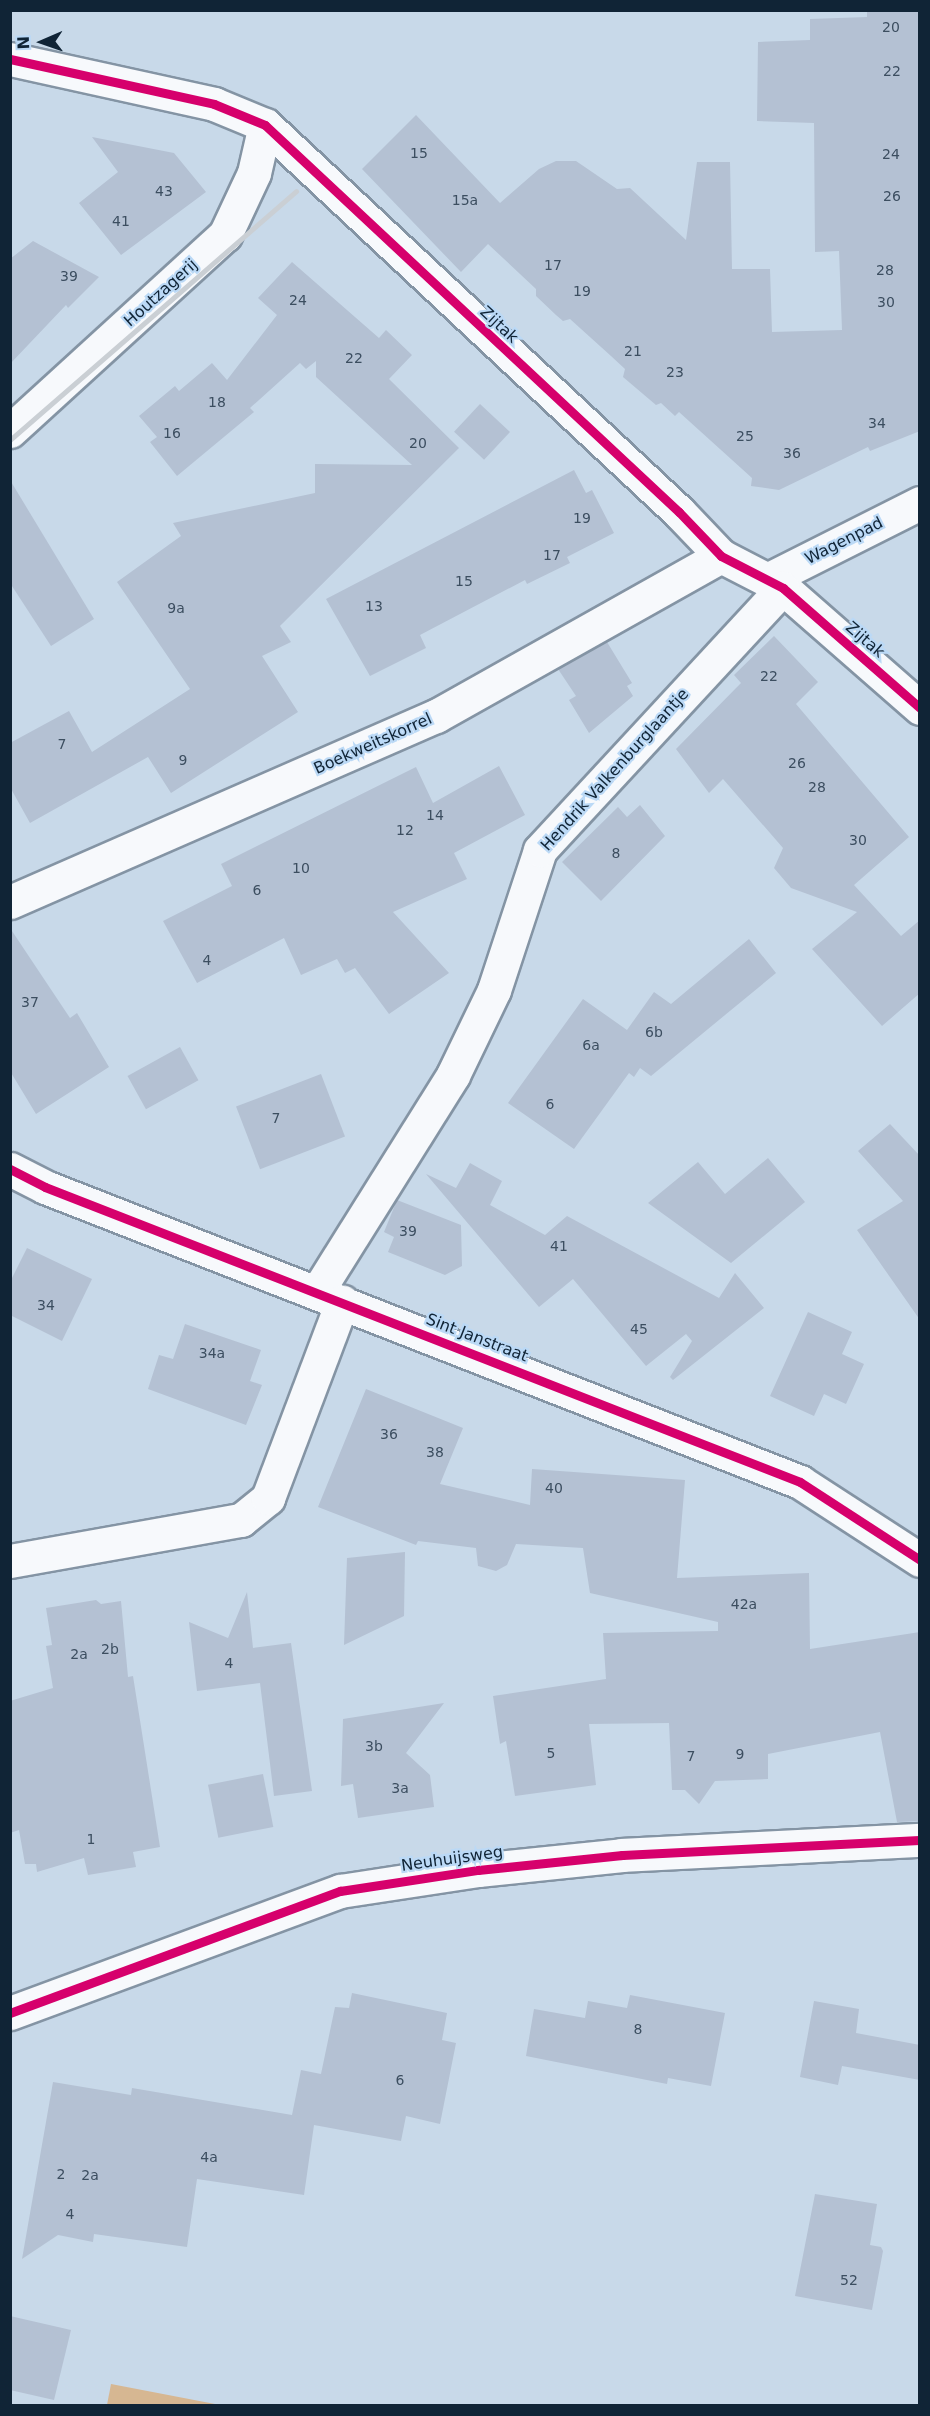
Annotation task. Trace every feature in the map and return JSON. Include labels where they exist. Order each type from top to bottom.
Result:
[{"type":"street","name":"Zijtak","points":[[10,58],[214,104],[265,125],[679,512],[721,556],[776,584],[920,708]]},
{"type":"street","name":"Houtzagerij","points":[[10,431],[225,235],[254,173],[265,125]]},
{"type":"street","name":"Wagenpad","points":[[776,584],[920,503]]},
{"type":"street","name":"Boekweitskorrel","points":[[10,902],[436,716],[721,556]]},
{"type":"street","name":"Hendrik Valkenburglaantje","points":[[10,1561],[241,1520],[268,1498],[330,1297],[453,1075],[494,990],[540,850],[776,584]]},
{"type":"street","name":"Sint Janstraat","points":[[10,1169],[45,1187],[800,1482],[920,1560]]},
{"type":"street","name":"Neuhuijsweg","points":[[10,2013],[340,1890],[478,1870],[622,1855],[920,1840]]},
{"type":"shaded area","points":[[111,2384],[215,2404],[215,2405],[107,2405]]},
{"type":"building","points":[[867,10],[920,10],[920,431],[870,451],[868,447],[779,490],[751,486],[752,478],[679,412],[675,416],[661,403],[656,405],[623,377],[625,369],[570,319],[563,321],[556,315],[536,296],[536,289],[488,244],[461,272],[362,169],[416,115],[500,203],[539,169],[556,161],[576,161],[617,189],[630,188],[686,240],[697,162],[730,162],[732,269],[770,269],[772,332],[842,330],[839,251],[815,252],[814,123],[757,121],[758,42],[810,40],[810,19],[867,17]]},
{"type":"building","points":[[92,137],[174,153],[206,192],[121,255],[79,203],[118,172]]},
{"type":"building","points":[[33,241],[99,277],[68,308],[66,305],[10,364],[10,259]]},
{"type":"building","points":[[292,262],[379,338],[386,330],[412,355],[389,379],[459,448],[280,626],[291,642],[262,656],[298,712],[171,793],[148,757],[30,823],[10,787],[10,743],[69,711],[92,752],[190,689],[117,582],[181,536],[173,523],[315,493],[315,464],[412,465],[316,377],[316,361],[306,369],[300,363],[250,408],[254,412],[177,476],[150,442],[157,437],[139,416],[175,386],[179,391],[212,363],[227,380],[277,315],[258,298]]},
{"type":"building","points":[[480,404],[510,432],[484,460],[454,432]]},
{"type":"building","points":[[574,470],[586,493],[592,490],[614,533],[567,557],[570,563],[527,584],[525,580],[420,635],[426,648],[370,676],[326,599]]},
{"type":"building","points":[[10,480],[94,619],[51,646],[10,583]]},
{"type":"building","points":[[774,636],[818,682],[796,704],[909,837],[854,885],[901,936],[920,920],[920,993],[882,1026],[812,949],[857,912],[791,888],[774,868],[783,848],[723,779],[709,793],[676,749],[741,683],[734,675]]},
{"type":"building","points":[[607,642],[632,683],[627,686],[633,696],[589,733],[569,700],[576,696],[558,669]]},
{"type":"building","points":[[499,766],[525,815],[454,853],[467,879],[393,912],[449,973],[389,1014],[355,968],[345,973],[337,959],[301,975],[284,938],[197,983],[163,921],[232,886],[221,864],[416,767],[433,803]]},
{"type":"building","points":[[640,805],[665,836],[601,901],[562,862],[618,807],[627,817]]},
{"type":"building","points":[[10,928],[70,1018],[77,1013],[109,1067],[36,1114],[10,1071]]},
{"type":"building","points":[[749,939],[776,973],[651,1076],[640,1068],[634,1077],[629,1073],[574,1149],[508,1103],[583,999],[627,1030],[654,992],[671,1004]]},
{"type":"building","points":[[180,1047],[198,1080],[146,1109],[128,1076]]},
{"type":"building","points":[[321,1074],[345,1137],[260,1169],[236,1107]]},
{"type":"building","points":[[890,1124],[920,1156],[920,1320],[857,1230],[903,1201],[858,1151]]},
{"type":"building","points":[[768,1158],[805,1202],[731,1263],[648,1203],[698,1162],[725,1194]]},
{"type":"building","points":[[470,1163],[502,1181],[490,1205],[545,1235],[567,1216],[719,1298],[735,1273],[764,1308],[673,1380],[670,1377],[692,1341],[686,1334],[646,1366],[573,1279],[539,1307],[426,1174],[456,1188]]},
{"type":"building","points":[[397,1200],[461,1225],[462,1266],[445,1275],[388,1252],[394,1237],[384,1232]]},
{"type":"building","points":[[27,1248],[92,1279],[62,1341],[10,1315],[10,1282]]},
{"type":"building","points":[[808,1312],[852,1332],[842,1354],[864,1364],[846,1404],[824,1394],[814,1416],[770,1396]]},
{"type":"building","points":[[185,1324],[261,1350],[250,1381],[262,1385],[246,1425],[148,1389],[159,1355],[173,1359]]},
{"type":"building","points":[[366,1389],[463,1428],[440,1484],[530,1505],[532,1469],[685,1480],[677,1578],[809,1573],[810,1649],[920,1632],[920,1821],[897,1822],[880,1732],[768,1754],[768,1779],[715,1781],[699,1804],[685,1790],[672,1790],[669,1723],[589,1724],[596,1785],[515,1796],[506,1741],[500,1744],[493,1696],[606,1679],[603,1633],[718,1631],[718,1622],[590,1593],[583,1548],[516,1544],[507,1565],[496,1571],[478,1566],[476,1548],[418,1541],[416,1545],[318,1507]]},
{"type":"building","points":[[405,1552],[404,1616],[344,1645],[347,1558]]},
{"type":"building","points":[[247,1592],[253,1648],[291,1643],[312,1791],[274,1796],[260,1683],[197,1691],[189,1622],[228,1638]]},
{"type":"building","points":[[96,1600],[101,1604],[121,1601],[128,1677],[133,1676],[160,1847],[133,1852],[136,1867],[88,1875],[84,1858],[37,1872],[36,1864],[25,1864],[19,1830],[10,1833],[10,1701],[53,1688],[46,1646],[52,1645],[46,1608]]},
{"type":"building","points":[[444,1703],[406,1753],[430,1775],[434,1807],[358,1818],[353,1784],[341,1786],[343,1719]]},
{"type":"building","points":[[263,1774],[273,1827],[218,1838],[208,1785]]},
{"type":"building","points":[[352,1993],[447,2013],[442,2040],[456,2043],[440,2124],[406,2116],[401,2141],[314,2125],[304,2195],[197,2179],[187,2247],[94,2234],[93,2242],[58,2235],[22,2259],[53,2082],[131,2095],[132,2088],[292,2115],[301,2070],[321,2074],[335,2007],[349,2008]]},
{"type":"building","points":[[630,1995],[725,2013],[711,2086],[668,2078],[667,2084],[526,2056],[534,2009],[585,2018],[588,2001],[627,2008]]},
{"type":"building","points":[[814,2001],[859,2009],[856,2033],[920,2045],[920,2080],[842,2066],[838,2085],[800,2077]]},
{"type":"building","points":[[815,2194],[877,2204],[870,2245],[881,2247],[883,2251],[872,2310],[795,2296]]},
{"type":"building","points":[[10,2316],[71,2330],[54,2400],[10,2390]]},
{"type":"railway","points":[[10,440],[296,191]]},
{"type":"cycle path","points":[[10,59],[214,104],[265,125],[679,512],[721,556],[783,588],[920,708]]},
{"type":"cycle path","points":[[10,1169],[45,1187],[800,1482],[920,1560]]},
{"type":"cycle path","points":[[10,2013],[340,1891],[478,1870],[622,1855],[920,1840]]}]
